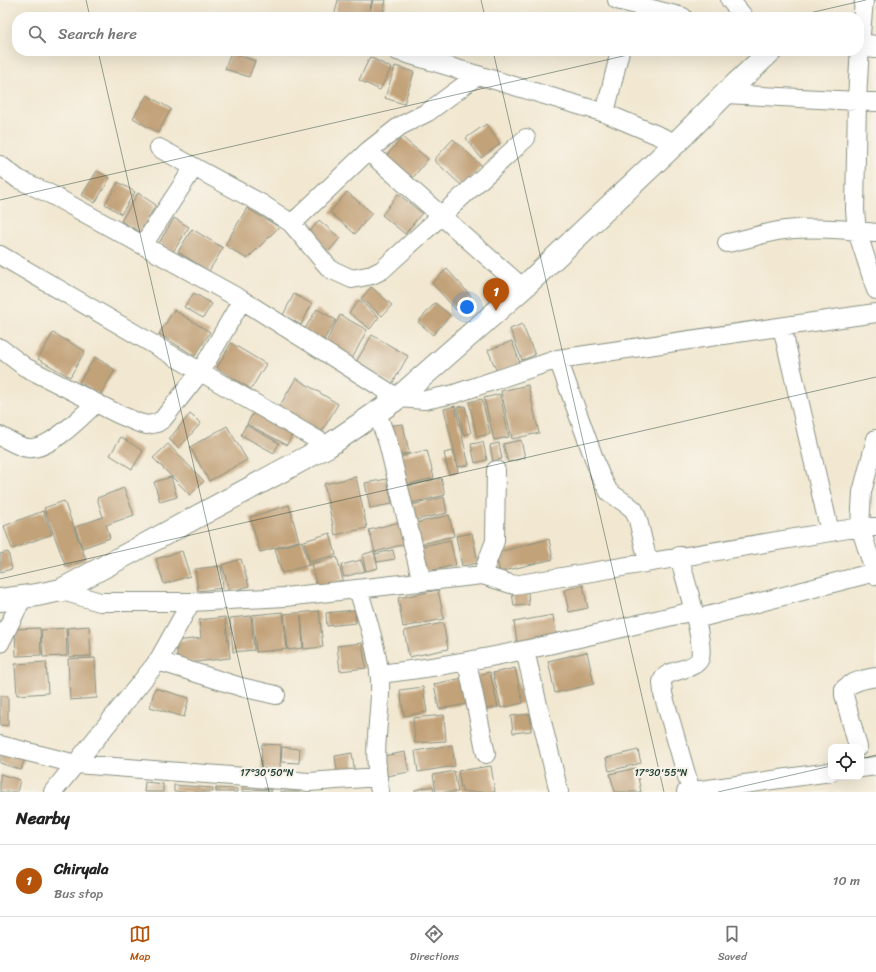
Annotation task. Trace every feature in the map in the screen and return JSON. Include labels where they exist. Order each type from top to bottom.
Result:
[{"type":"street","points":[[730,0],[744,11]]},
{"type":"street","points":[[863,12],[864,0]]},
{"type":"street","points":[[626,7],[654,12]]},
{"type":"street","points":[[864,46],[876,47]]},
{"type":"street","points":[[414,56],[605,113],[676,143]]},
{"type":"street","points":[[605,113],[619,56]]},
{"type":"street","points":[[0,600],[59,590],[328,446],[377,413],[398,398],[523,288],[766,56]]},
{"type":"street","points":[[859,56],[855,210],[857,231],[876,290]]},
{"type":"street","points":[[291,223],[368,151],[400,126],[428,112],[478,75]]},
{"type":"street","points":[[725,94],[876,102]]},
{"type":"street","points":[[159,148],[262,204],[291,223],[330,269],[352,279],[372,275],[382,270],[526,138]]},
{"type":"street","points":[[368,151],[523,288]]},
{"type":"street","points":[[0,165],[18,180],[52,195],[242,300],[398,398],[424,400],[454,394],[558,359],[876,313]]},
{"type":"street","points":[[143,245],[194,167]]},
{"type":"street","points":[[727,243],[777,231],[802,229],[876,233]]},
{"type":"street","points":[[0,255],[328,446]]},
{"type":"street","points":[[0,348],[25,367],[96,403],[139,423],[147,425],[157,423],[163,419],[201,372],[242,300]]},
{"type":"street","points":[[782,327],[830,532]]},
{"type":"street","points":[[558,359],[600,475],[609,492],[634,510],[638,520],[648,562]]},
{"type":"street","points":[[0,436],[30,449],[46,445],[66,430],[96,403]]},
{"type":"street","points":[[377,413],[388,443],[422,582]]},
{"type":"street","points":[[379,674],[467,662],[525,651],[875,574],[862,492],[876,439]]},
{"type":"street","points":[[482,575],[495,541],[496,470]]},
{"type":"street","points":[[59,590],[100,602],[191,602],[285,597],[482,575],[514,585],[679,556],[868,527]]},
{"type":"street","points":[[679,556],[700,642],[700,657],[698,663],[669,674],[664,677],[662,682],[663,694],[689,791],[828,772]]},
{"type":"street","points":[[0,745],[76,764],[309,787],[379,785],[376,760],[380,708],[379,674],[368,622],[358,589]]},
{"type":"street","points":[[0,643],[23,597]]},
{"type":"street","points":[[53,792],[158,661],[191,602]]},
{"type":"street","points":[[525,651],[559,792]]},
{"type":"street","points":[[158,661],[241,687],[276,695]]},
{"type":"street","points":[[467,662],[486,754]]},
{"type":"street","points":[[857,744],[844,695],[844,689],[848,685],[858,681],[876,677]]},
{"type":"building","points":[[338,0],[372,0],[369,12],[335,12]]},
{"type":"building","points":[[373,0],[386,0],[383,12],[370,12]]},
{"type":"building","points":[[230,56],[242,56],[255,61],[249,77],[225,69]]},
{"type":"building","points":[[370,57],[391,68],[380,90],[359,80]]},
{"type":"building","points":[[395,66],[414,72],[404,104],[385,98]]},
{"type":"building","points":[[147,95],[171,109],[158,133],[133,118]]},
{"type":"building","points":[[486,124],[500,144],[481,158],[466,138]]},
{"type":"building","points":[[402,137],[428,159],[411,180],[384,159]]},
{"type":"building","points":[[453,139],[482,166],[463,187],[434,160]]},
{"type":"building","points":[[97,171],[110,178],[95,203],[82,195]]},
{"type":"building","points":[[118,182],[135,192],[121,214],[105,204]]},
{"type":"building","points":[[347,192],[372,213],[355,234],[330,212]]},
{"type":"building","points":[[138,193],[156,205],[140,232],[121,221]]},
{"type":"building","points":[[398,194],[422,213],[405,234],[382,215]]},
{"type":"building","points":[[247,208],[279,227],[247,259],[225,245]]},
{"type":"building","points":[[174,218],[189,227],[173,252],[159,243]]},
{"type":"building","points":[[319,220],[340,238],[329,251],[308,234]]},
{"type":"building","points":[[192,229],[223,248],[209,271],[178,252]]},
{"type":"building","points":[[447,269],[471,296],[456,310],[432,283]]},
{"type":"building","points":[[371,287],[392,305],[382,316],[361,299]]},
{"type":"building","points":[[194,293],[212,304],[203,318],[184,307]]},
{"type":"building","points":[[294,294],[312,304],[301,325],[283,315]]},
{"type":"building","points":[[359,300],[379,317],[370,329],[349,313]]},
{"type":"building","points":[[435,303],[450,315],[433,335],[418,322]]},
{"type":"building","points":[[317,309],[336,320],[323,341],[304,330]]},
{"type":"building","points":[[174,310],[210,332],[195,356],[159,334]]},
{"type":"building","points":[[340,315],[367,330],[352,359],[325,344]]},
{"type":"building","points":[[522,324],[535,355],[522,360],[510,329]]},
{"type":"building","points":[[53,333],[85,351],[70,377],[38,359]]},
{"type":"building","points":[[372,335],[408,356],[392,384],[356,362]]},
{"type":"building","points":[[512,341],[520,363],[497,372],[488,350]]},
{"type":"building","points":[[231,343],[266,364],[251,389],[217,368]]},
{"type":"building","points":[[95,357],[115,370],[100,395],[79,382]]},
{"type":"building","points":[[296,378],[338,404],[321,433],[279,407]]},
{"type":"building","points":[[528,385],[539,433],[512,439],[501,391]]},
{"type":"building","points":[[500,394],[509,437],[494,440],[484,398]]},
{"type":"building","points":[[482,399],[490,434],[477,437],[469,402]]},
{"type":"building","points":[[455,406],[469,465],[458,467],[444,409]]},
{"type":"building","points":[[465,406],[471,433],[464,435],[457,407]]},
{"type":"building","points":[[254,411],[293,433],[287,445],[247,424]]},
{"type":"building","points":[[190,414],[201,423],[179,448],[169,439]]},
{"type":"building","points":[[403,424],[409,453],[393,456],[387,426]]},
{"type":"building","points":[[246,425],[279,443],[274,453],[241,435]]},
{"type":"building","points":[[227,426],[247,460],[209,481],[190,447]]},
{"type":"building","points":[[121,437],[143,451],[132,469],[110,455]]},
{"type":"building","points":[[521,440],[525,458],[508,462],[503,444]]},
{"type":"building","points":[[483,442],[487,460],[475,463],[471,444]]},
{"type":"building","points":[[499,443],[502,459],[493,461],[490,445]]},
{"type":"building","points":[[168,444],[204,481],[190,495],[153,458]]},
{"type":"building","points":[[427,450],[434,478],[401,486],[394,458]]},
{"type":"building","points":[[453,451],[458,472],[449,474],[444,453]]},
{"type":"building","points":[[171,477],[177,497],[160,502],[154,482]]},
{"type":"building","points":[[356,477],[367,528],[335,535],[324,484]]},
{"type":"building","points":[[441,478],[445,495],[408,504],[404,487]]},
{"type":"building","points":[[387,479],[392,504],[370,508],[365,483]]},
{"type":"building","points":[[124,488],[134,515],[106,525],[110,538],[82,548],[75,527],[103,517],[97,498]]},
{"type":"building","points":[[444,497],[447,513],[411,521],[408,506]]},
{"type":"building","points":[[64,501],[86,560],[66,567],[44,508]]},
{"type":"building","points":[[289,505],[299,541],[260,552],[250,517]]},
{"type":"building","points":[[43,511],[52,534],[12,549],[4,526]]},
{"type":"building","points":[[449,515],[454,536],[417,545],[412,524]]},
{"type":"building","points":[[403,521],[409,543],[375,552],[369,530]]},
{"type":"building","points":[[330,533],[336,555],[310,562],[304,541]]},
{"type":"building","points":[[472,533],[478,563],[462,566],[456,536]]},
{"type":"building","points":[[549,539],[553,559],[500,572],[495,553]]},
{"type":"building","points":[[450,540],[456,565],[424,572],[418,547]]},
{"type":"building","points":[[302,541],[309,565],[282,573],[275,549]]},
{"type":"building","points":[[393,550],[395,559],[377,562],[375,554]]},
{"type":"building","points":[[182,551],[190,576],[164,584],[156,559]]},
{"type":"building","points":[[374,551],[378,568],[366,571],[362,555]]},
{"type":"building","points":[[8,552],[12,569],[0,572],[0,554]]},
{"type":"building","points":[[337,557],[343,580],[317,587],[311,564]]},
{"type":"building","points":[[241,559],[249,586],[230,592],[222,565]]},
{"type":"building","points":[[361,560],[365,571],[344,577],[341,565]]},
{"type":"building","points":[[221,566],[223,588],[198,591],[195,569]]},
{"type":"building","points":[[583,585],[588,608],[569,612],[564,590]]},
{"type":"building","points":[[438,590],[444,619],[403,627],[398,598]]},
{"type":"building","points":[[528,592],[529,605],[514,606],[512,593]]},
{"type":"building","points":[[355,610],[356,623],[327,626],[326,613]]},
{"type":"building","points":[[319,611],[323,647],[304,649],[301,616],[303,648],[288,650],[284,614]]},
{"type":"building","points":[[283,612],[287,649],[256,652],[252,615]]},
{"type":"building","points":[[553,615],[556,635],[517,642],[514,622]]},
{"type":"building","points":[[251,616],[254,650],[233,652],[230,618]]},
{"type":"building","points":[[225,617],[230,658],[178,664],[176,641],[201,638],[199,620]]},
{"type":"building","points":[[443,623],[448,649],[409,657],[404,631]]},
{"type":"building","points":[[89,626],[91,656],[69,657],[67,628]]},
{"type":"building","points":[[40,628],[41,655],[16,656],[15,629]]},
{"type":"building","points":[[66,628],[67,656],[43,657],[41,630]]},
{"type":"building","points":[[362,643],[366,668],[340,671],[337,646]]},
{"type":"building","points":[[587,652],[594,684],[555,693],[548,661]]},
{"type":"building","points":[[95,658],[97,698],[70,700],[68,659]]},
{"type":"building","points":[[46,662],[48,693],[17,695],[15,664]]},
{"type":"building","points":[[515,668],[523,703],[501,708],[493,673]]},
{"type":"building","points":[[490,672],[498,707],[482,710],[474,676]]},
{"type":"building","points":[[463,678],[468,704],[439,709],[434,684]]},
{"type":"building","points":[[423,687],[427,712],[404,716],[400,690]]},
{"type":"building","points":[[155,688],[189,698],[184,717],[150,707]]},
{"type":"building","points":[[0,696],[8,696],[8,726],[0,725]]},
{"type":"building","points":[[530,714],[531,731],[513,733],[511,716]]},
{"type":"building","points":[[444,715],[446,741],[415,743],[413,718]]},
{"type":"building","points":[[262,744],[281,745],[280,770],[261,769]]},
{"type":"building","points":[[452,745],[455,766],[418,772],[415,751]]},
{"type":"building","points":[[282,747],[300,749],[299,763],[281,762]]},
{"type":"building","points":[[638,750],[641,763],[609,771],[606,758]]},
{"type":"building","points":[[405,752],[409,772],[387,776],[383,756]]},
{"type":"building","points":[[0,753],[25,758],[21,770],[0,763]]},
{"type":"building","points":[[352,753],[355,775],[338,777],[335,756]]},
{"type":"building","points":[[491,766],[495,792],[462,792],[458,771]]},
{"type":"building","points":[[636,768],[641,792],[615,792],[610,774]]},
{"type":"building","points":[[454,771],[458,792],[436,792],[433,775]]},
{"type":"building","points":[[0,774],[20,780],[17,792],[0,792]]},
{"type":"building","points":[[145,782],[163,784],[163,792],[144,792]]},
{"type":"building","points":[[174,785],[213,788],[213,792],[174,792]]},
{"type":"building","points":[[433,786],[434,792],[415,792],[415,790]]},
{"type":"building","points":[[216,788],[237,789],[237,792],[216,792]]},
{"type":"building","points":[[242,789],[272,790],[271,792],[242,792]]},
{"type":"building","points":[[281,789],[300,790],[300,792],[281,792]]},
{"type":"place","name":"Chiryala","points":[[496,311]]}]
